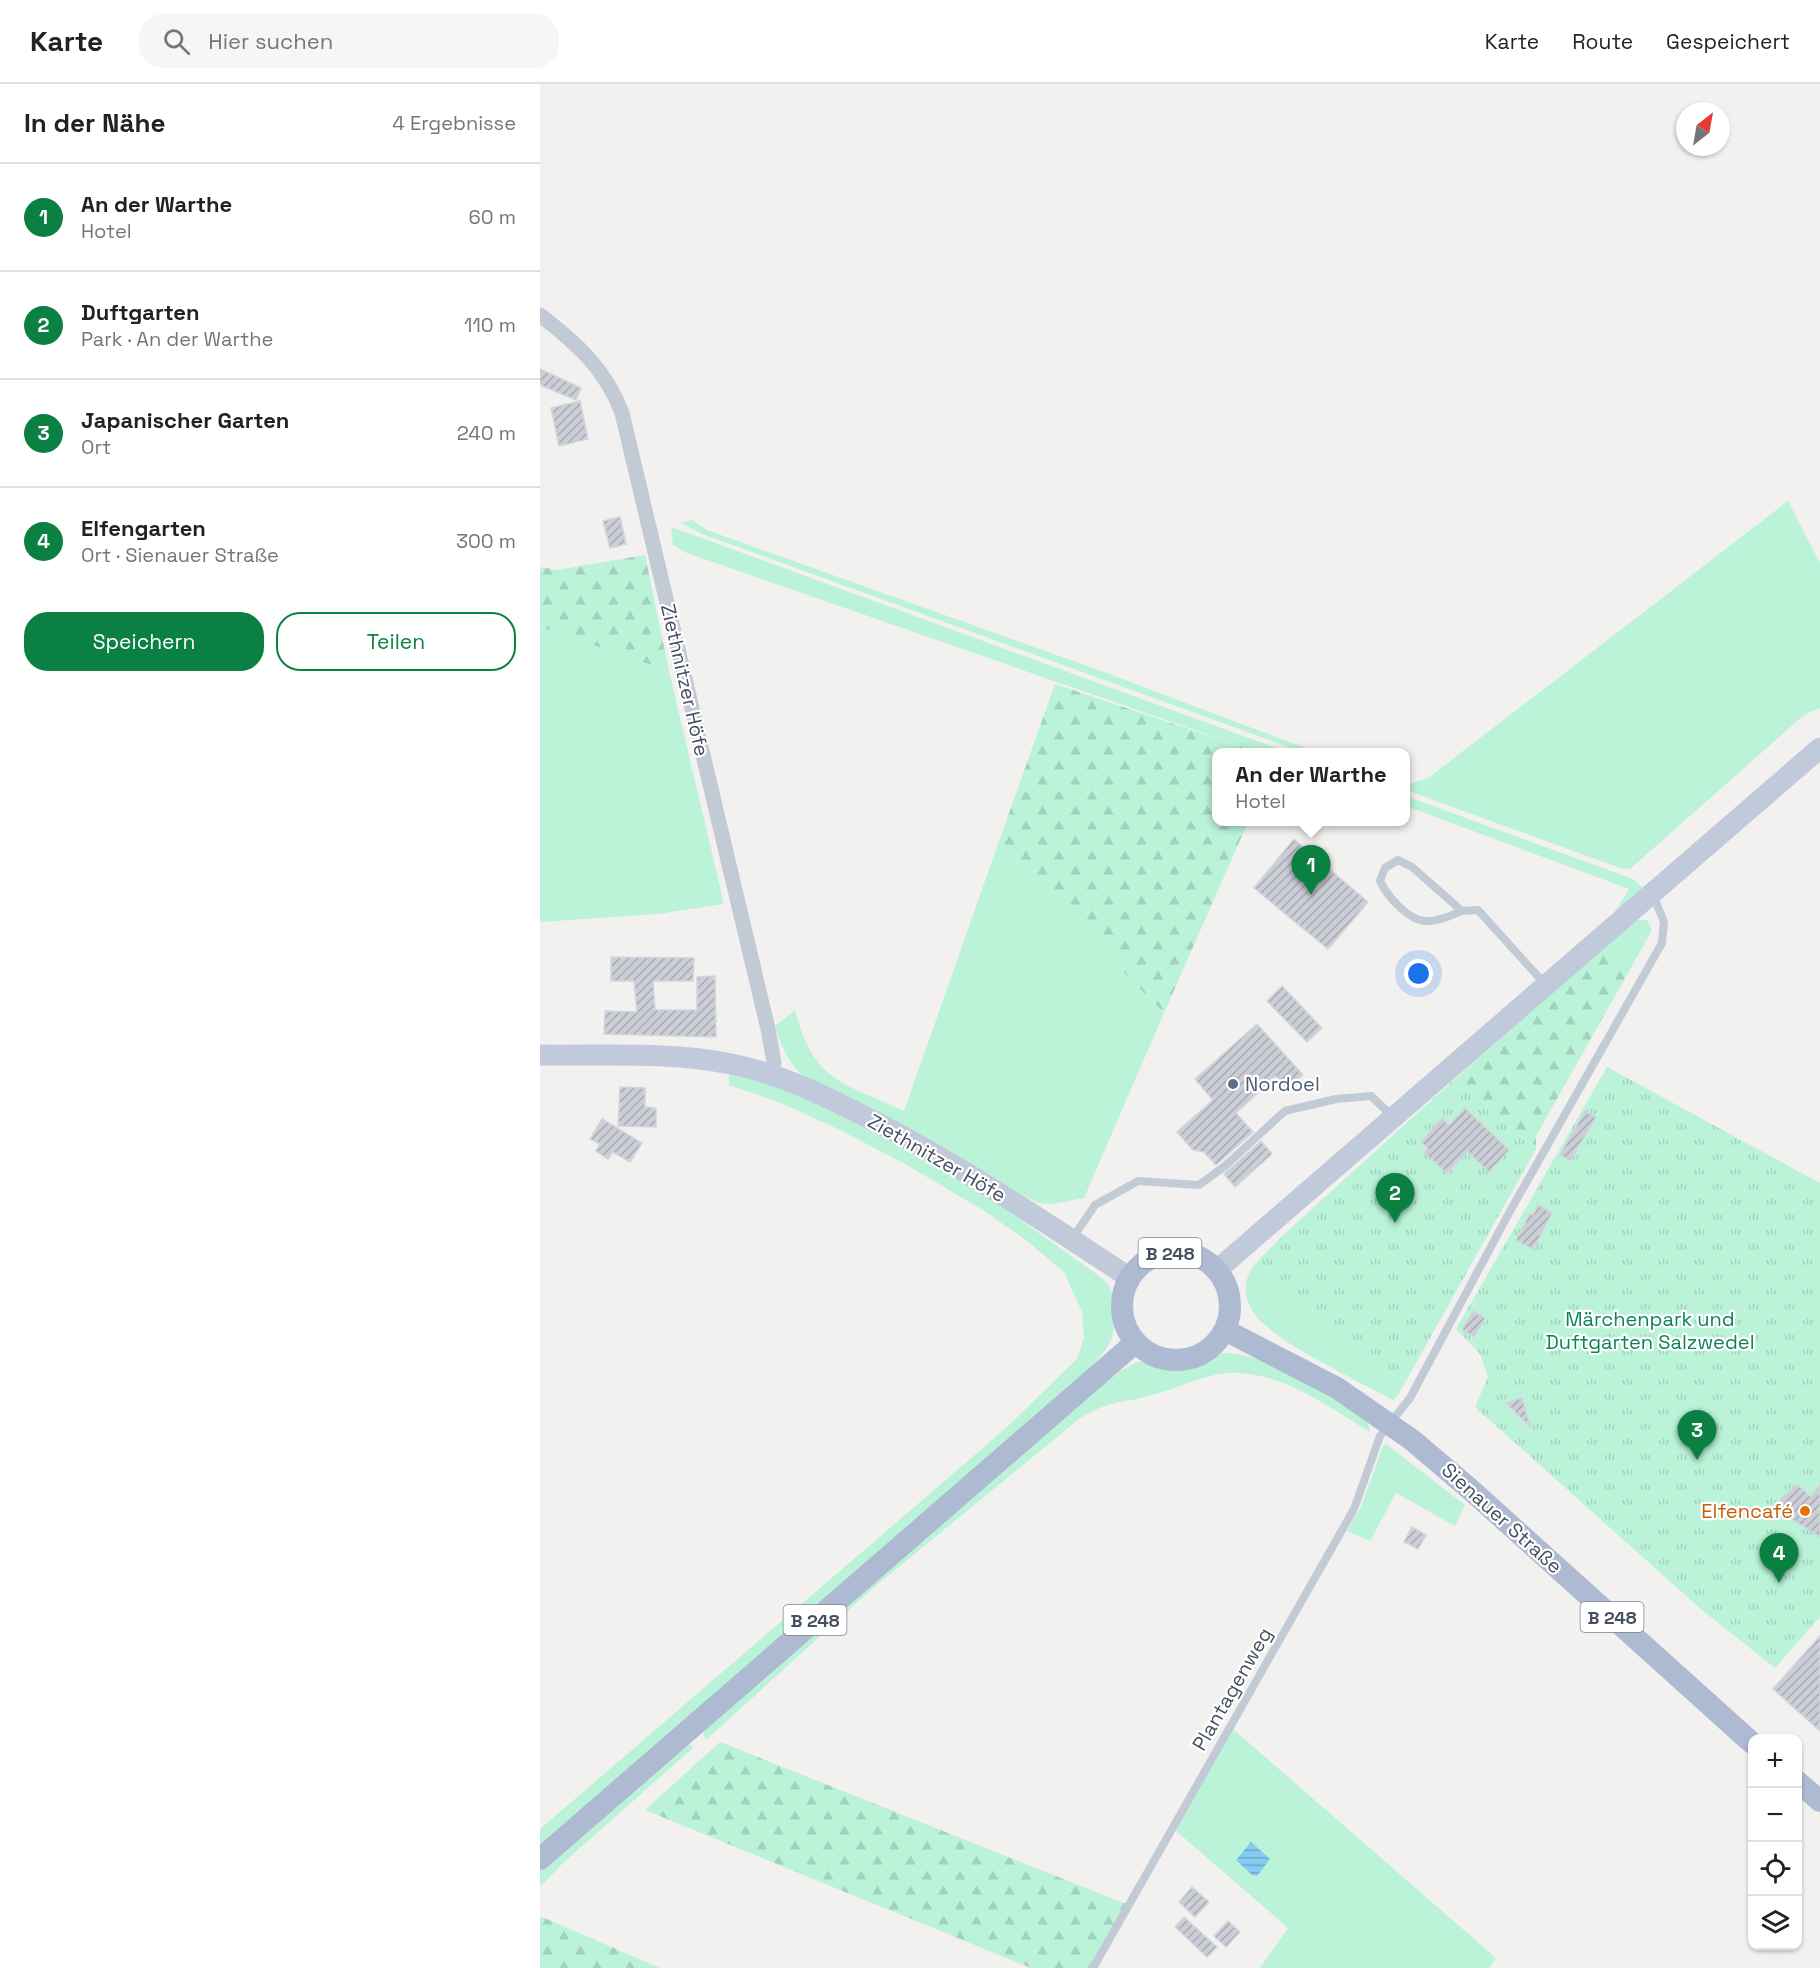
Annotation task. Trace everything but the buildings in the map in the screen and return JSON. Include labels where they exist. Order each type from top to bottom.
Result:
[{"type":"main road","points":[[1217,1270],[1820,748]]},
{"type":"main road","name":"Ziethnitzer Höfe","points":[[540,1055],[687,1058],[730,1064],[771,1074],[819,1094],[897,1133],[992,1188],[1130,1278]]},
{"type":"main road","name":"B 248","points":[[540,1859],[1136,1342],[1127,1328],[1123,1311],[1124,1294],[1130,1278],[1141,1266],[1155,1256],[1171,1252],[1196,1256],[1217,1270],[1226,1283],[1230,1299],[1230,1315],[1225,1330]]},
{"type":"main road","points":[[1136,1342],[1147,1352],[1176,1360],[1205,1352],[1217,1342],[1225,1330]]},
{"type":"main road","name":"Sienauer Straße","points":[[1225,1330],[1304,1369],[1389,1423],[1464,1483],[1748,1739]]},
{"type":"main road","points":[[1802,1786],[1820,1801]]},
{"type":"street","name":"Ziethnitzer Höfe","points":[[540,315],[580,347],[596,364],[607,380],[622,413],[768,1024],[773,1053],[771,1074]]},
{"type":"lane","points":[[1462,911],[1412,867],[1398,860],[1385,868],[1380,881],[1387,894],[1413,917],[1430,921],[1462,911],[1478,910],[1547,986]]},
{"type":"lane","name":"Plantagenweg","points":[[1093,1968],[1354,1509],[1377,1442],[1389,1423],[1410,1398],[1509,1213],[1662,943],[1664,922],[1653,893]]},
{"type":"lane","points":[[1071,1239],[1095,1205],[1138,1181],[1199,1185],[1225,1166],[1285,1112],[1336,1099],[1371,1096],[1393,1117]]},
{"type":"green space","points":[[1788,501],[1820,563],[1820,708],[1804,715],[1630,869],[1620,868],[1410,791],[1410,784],[1428,778]]},
{"type":"green space","points":[[692,520],[707,530],[1104,672],[1305,748],[1291,748],[702,534],[681,523]]},
{"type":"green space","points":[[671,527],[1276,748],[1247,748],[687,553],[673,545]]},
{"type":"green space","points":[[645,555],[669,671],[540,627],[540,567],[557,570]]},
{"type":"green space","points":[[540,627],[669,671],[724,904],[658,914],[540,922]]},
{"type":"green space","points":[[1055,684],[1246,748],[1212,748],[1212,826],[1246,826],[1164,1013],[998,844]]},
{"type":"green space","points":[[1410,797],[1633,879],[1644,889],[1612,917],[1629,889],[1410,807]]},
{"type":"green space","points":[[998,844],[1164,1013],[1084,1198],[1052,1204],[1038,1203],[807,1080],[787,1056],[775,1026],[795,1010],[802,1034],[811,1052],[822,1066],[848,1086],[904,1111]]},
{"type":"green space","points":[[1637,920],[1647,920],[1652,930],[1628,973],[1599,951]]},
{"type":"green space","points":[[1599,951],[1628,973],[1536,1136],[1536,1149],[1456,1078]]},
{"type":"green space","name":"Märchenpark und Duftgarten Salzwedel","points":[[1607,1067],[1820,1183],[1820,1617],[1775,1668],[1703,1611],[1475,1407],[1488,1377],[1480,1354],[1456,1329]]},
{"type":"green space","points":[[729,1072],[787,1089],[848,1117],[990,1198],[1105,1281],[1113,1297],[1115,1320],[1113,1333],[1110,1342],[1097,1361],[1078,1379],[540,1849],[540,1829],[1006,1428],[1077,1359],[1084,1337],[1082,1312],[1064,1272],[1027,1241],[983,1210],[905,1164],[838,1129],[776,1101],[729,1085]]},
{"type":"green space","points":[[1456,1078],[1536,1149],[1398,1395],[1322,1332],[1256,1263],[1281,1237]]},
{"type":"green space","points":[[1256,1263],[1322,1332],[1398,1395],[1393,1400],[1341,1373],[1284,1339],[1257,1317],[1249,1304],[1246,1290],[1248,1276]]},
{"type":"green space","points":[[1222,1353],[1261,1360],[1298,1376],[1367,1418],[1370,1432],[1320,1401],[1284,1383],[1247,1374],[1227,1373],[1209,1376],[1141,1398],[1098,1408],[1079,1419],[873,1588],[707,1739],[703,1735],[705,1729],[1083,1399],[1122,1370],[1137,1362],[1145,1362],[1156,1367],[1187,1367]]},
{"type":"green space","points":[[1386,1444],[1465,1505],[1455,1526],[1396,1493],[1370,1541],[1347,1531],[1361,1507],[1383,1446]]},
{"type":"green space","points":[[1233,1729],[1496,1958],[1489,1968],[1260,1968],[1288,1928],[1175,1830]]},
{"type":"green space","points":[[720,1742],[1131,1906],[1097,1968],[1031,1968],[645,1810]]},
{"type":"green space","points":[[684,1743],[694,1747],[563,1863],[540,1887],[540,1869]]},
{"type":"green space","points":[[540,1916],[660,1968],[540,1968]]},
{"type":"water","points":[[1251,1842],[1270,1859],[1257,1876],[1252,1875],[1236,1860]]},
{"type":"place","name":"An der Warthe","points":[[1311,895]]},
{"type":"place","name":"Nordoel","points":[[1233,1084]]},
{"type":"place","name":"Duftgarten","points":[[1395,1223]]},
{"type":"place","name":"Japanischer Garten","points":[[1697,1460]]},
{"type":"place","name":"Elfencafé","points":[[1805,1511]]},
{"type":"place","name":"Elfengarten","points":[[1779,1583]]}]
